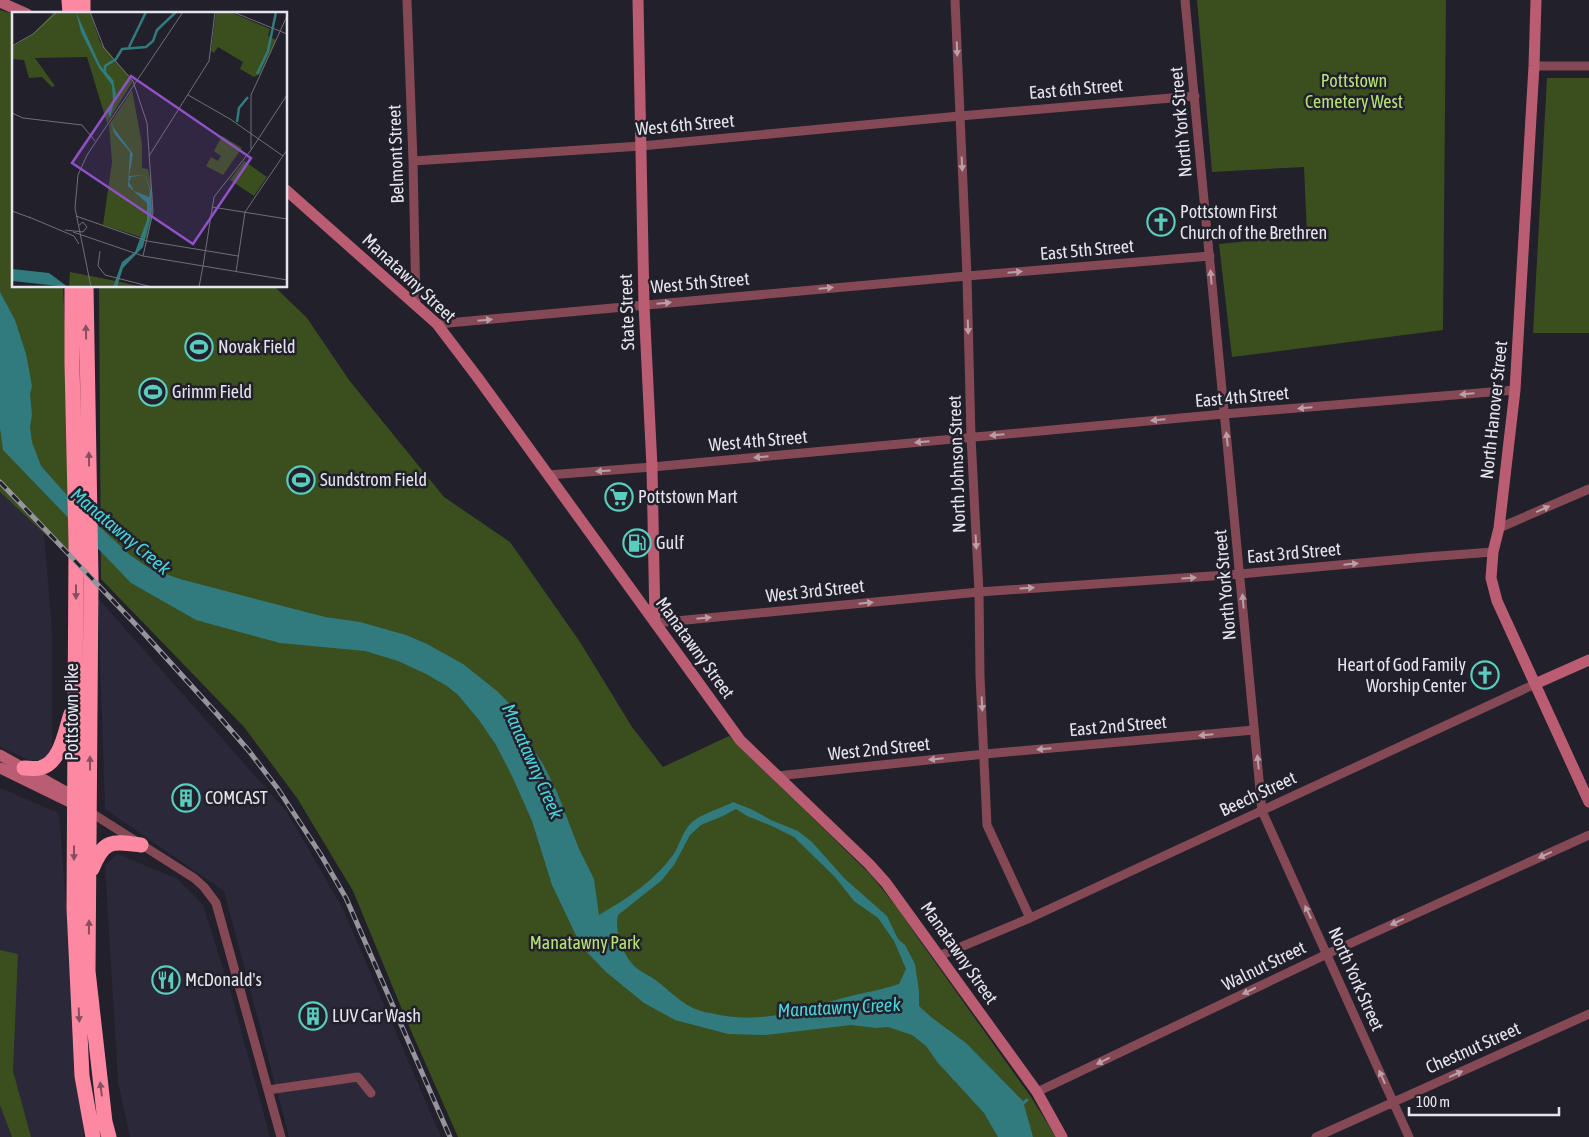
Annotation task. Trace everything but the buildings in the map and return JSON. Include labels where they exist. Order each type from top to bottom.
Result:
[{"type":"highway","name":"Pottstown Pike","points":[[72,288],[76,543],[74,908],[82,1076],[94,1137]]},
{"type":"highway","name":"Pottstown Pike","points":[[86,288],[91,560],[88,971],[104,1113],[109,1137]]},
{"type":"highway","points":[[24,768],[39,768],[49,764],[57,754],[75,704]]},
{"type":"highway","points":[[89,878],[102,848],[109,844],[120,842],[141,844]]},
{"type":"street","name":"Belmont Street","points":[[406,0],[413,161],[416,306]]},
{"type":"street","name":"State Street","points":[[638,0],[644,305],[652,467],[656,623]]},
{"type":"street","name":"North Johnson Street","points":[[955,0],[987,825],[1030,918]]},
{"type":"street","name":"North York Street","points":[[1185,0],[1262,811],[1409,1137]]},
{"type":"street","name":"North Hanover Street","points":[[1536,0],[1534,66],[1515,390],[1499,528],[1493,552],[1491,578],[1497,602],[1589,802]]},
{"type":"street","points":[[0,2],[22,12]]},
{"type":"street","points":[[1534,66],[1589,66]]},
{"type":"street","name":"East 6th Street","points":[[960,116],[1195,96]]},
{"type":"street","name":"West 6th Street","points":[[413,161],[641,146],[960,116]]},
{"type":"street","name":"Manatawny Street","points":[[288,192],[437,324],[740,740],[881,877],[1037,1092],[1062,1137]]},
{"type":"street","name":"East 5th Street","points":[[967,276],[1210,256]]},
{"type":"street","name":"West 5th Street","points":[[437,324],[967,276]]},
{"type":"street","name":"East 4th Street","points":[[971,438],[1224,414],[1515,390]]},
{"type":"street","name":"West 4th Street","points":[[548,475],[971,438]]},
{"type":"street","points":[[1499,528],[1589,489]]},
{"type":"street","name":"East 3rd Street","points":[[979,592],[1240,574],[1426,556],[1493,552]]},
{"type":"street","name":"West 3rd Street","points":[[656,623],[979,592]]},
{"type":"street","name":"Beech Street","points":[[939,956],[1030,918],[1589,660]]},
{"type":"street","name":"East 2nd Street","points":[[985,754],[1254,730]]},
{"type":"street","name":"West 2nd Street","points":[[777,776],[985,754]]},
{"type":"street","points":[[0,755],[75,800],[90,812],[194,878],[204,887],[216,903],[281,1137]]},
{"type":"street","points":[[0,768],[75,800]]},
{"type":"street","name":"Walnut Street","points":[[1037,1092],[1327,954],[1589,835]]},
{"type":"street","name":"Chestnut Street","points":[[1316,1137],[1589,1014]]},
{"type":"street","points":[[268,1090],[358,1077],[371,1094]]},
{"type":"shaded area","points":[[0,492],[44,533],[52,630],[52,744],[47,756],[41,760],[29,760],[0,747]]},
{"type":"shaded area","points":[[98,598],[287,812],[343,909],[441,1137],[289,1137],[224,891],[105,809]]},
{"type":"shaded area","points":[[0,788],[59,813],[84,1137],[0,1137]]},
{"type":"shaded area","points":[[117,854],[178,879],[203,905],[231,993],[270,1137],[130,1137],[118,1082],[105,866]]},
{"type":"green space","name":"Pottstown Cemetery West","points":[[1197,0],[1446,0],[1443,330],[1232,357],[1219,244],[1307,235],[1304,167],[1212,172]]},
{"type":"green space","points":[[0,10],[12,13],[12,288],[63,288],[76,563],[0,492]]},
{"type":"green space","points":[[1547,78],[1589,78],[1589,333],[1533,333]]},
{"type":"green space","name":"Manatawny Park","points":[[99,288],[276,288],[307,318],[349,380],[444,497],[510,542],[580,642],[632,727],[663,767],[729,736],[871,875],[899,910],[1031,1097],[1056,1137],[458,1137],[408,1024],[353,891],[297,798],[244,727],[101,579]]},
{"type":"green space","points":[[0,950],[18,954],[13,1071],[31,1137],[12,1137],[0,1105]]},
{"type":"water","name":"Manatawny Creek","points":[[0,292],[15,320],[26,354],[32,386],[30,394],[32,415],[30,427],[32,442],[41,466],[73,502],[130,555],[149,568],[180,579],[325,617],[360,622],[406,635],[427,644],[463,664],[510,704],[533,749],[543,764],[557,792],[579,849],[594,879],[599,915],[631,895],[659,871],[675,852],[684,832],[692,822],[733,802],[798,831],[812,842],[845,879],[887,916],[898,939],[905,945],[915,964],[919,1006],[966,1043],[1023,1101],[1033,1137],[998,1137],[984,1113],[938,1063],[926,1046],[912,1035],[888,1027],[876,1028],[851,1025],[766,1035],[728,1034],[675,1020],[644,1003],[606,972],[581,946],[552,885],[532,821],[512,776],[496,745],[479,720],[458,695],[426,674],[398,661],[365,651],[280,643],[196,620],[131,583],[3,450],[0,428]],"holes":[[[736,809],[747,816],[794,837],[835,877],[854,901],[878,918],[894,941],[906,969],[899,984],[785,1014],[754,1018],[738,1017],[694,1009],[635,967],[620,943],[617,929],[618,915],[661,881],[674,865],[690,835],[701,825]]]},
{"type":"waterway","points":[[1021,1105],[1027,1100]]},
{"type":"railway","points":[[0,482],[139,628],[217,714],[278,789],[321,855],[346,898],[450,1137]]},
{"type":"place","name":"Pottstown First Church of the Brethren","points":[[1161,222]]},
{"type":"place","name":"Novak Field","points":[[199,347]]},
{"type":"place","name":"Grimm Field","points":[[153,392]]},
{"type":"place","name":"Sundstrom Field","points":[[301,480]]},
{"type":"place","name":"Pottstown Mart","points":[[619,497]]},
{"type":"place","name":"Gulf","points":[[637,543]]},
{"type":"place","name":"Heart of God Family Worship Center","points":[[1485,675]]},
{"type":"place","name":"COMCAST","points":[[186,798]]},
{"type":"place","name":"McDonald's","points":[[166,980]]},
{"type":"place","name":"LUV Car Wash","points":[[313,1016]]}]
